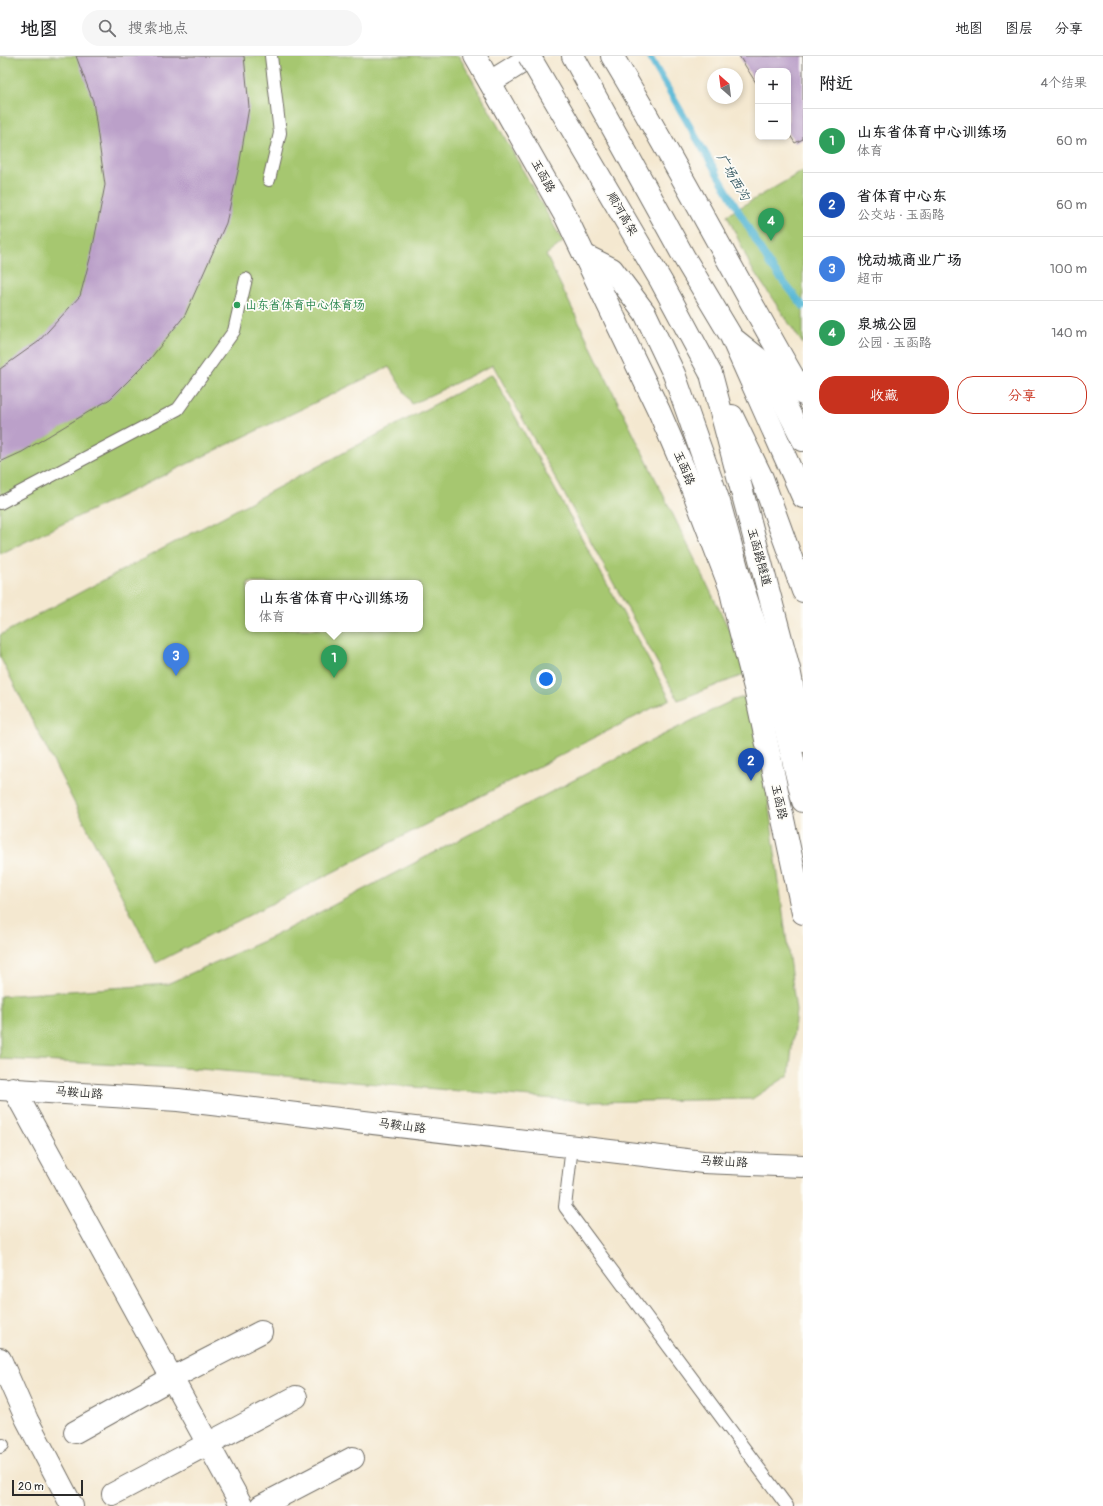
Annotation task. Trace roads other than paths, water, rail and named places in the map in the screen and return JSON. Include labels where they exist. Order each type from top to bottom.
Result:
[{"type":"main road","name":"玉函路","points":[[475,56],[566,217],[659,411],[692,488],[730,587],[756,695],[803,914]]},
{"type":"main road","points":[[490,82],[530,56]]},
{"type":"main road","name":"顺河高架","points":[[530,56],[660,281],[711,374]]},
{"type":"main road","points":[[573,56],[685,259],[731,336],[803,497]]},
{"type":"main road","points":[[612,56],[653,124],[803,394]]},
{"type":"main road","points":[[584,255],[612,269],[645,313],[674,374],[719,502],[740,579],[776,689],[803,801]]},
{"type":"main road","points":[[731,336],[764,363],[803,440]]},
{"type":"main road","points":[[711,374],[762,478],[803,591]]},
{"type":"main road","name":"玉函路隧道","points":[[711,374],[789,669],[803,741]]},
{"type":"main road","points":[[7,1089],[172,1378],[242,1506]]},
{"type":"main road","name":"马鞍山路","points":[[7,1089],[178,1100],[703,1162],[803,1166]]},
{"type":"main road","points":[[75,1432],[172,1378],[261,1332]]},
{"type":"main road","points":[[0,1359],[27,1420],[72,1506]]},
{"type":"main road","points":[[113,1494],[296,1397]]},
{"type":"main road","points":[[261,1506],[353,1458]]},
{"type":"lane","points":[[269,180],[280,133],[271,56]]},
{"type":"lane","points":[[0,504],[178,409],[234,331],[246,279]]},
{"type":"lane","points":[[572,1146],[565,1207],[787,1506]]},
{"type":"waterway","name":"广场西沟","points":[[649,56],[770,265],[803,306]]},
{"type":"place","name":"泉城公园","points":[[771,241]]},
{"type":"place","name":"山东省体育中心体育场","points":[[237,305]]},
{"type":"place","name":"悦动城商业广场","points":[[176,676]]},
{"type":"place","name":"山东省体育中心训练场","points":[[334,678]]},
{"type":"place","name":"省体育中心东","points":[[751,781]]}]
